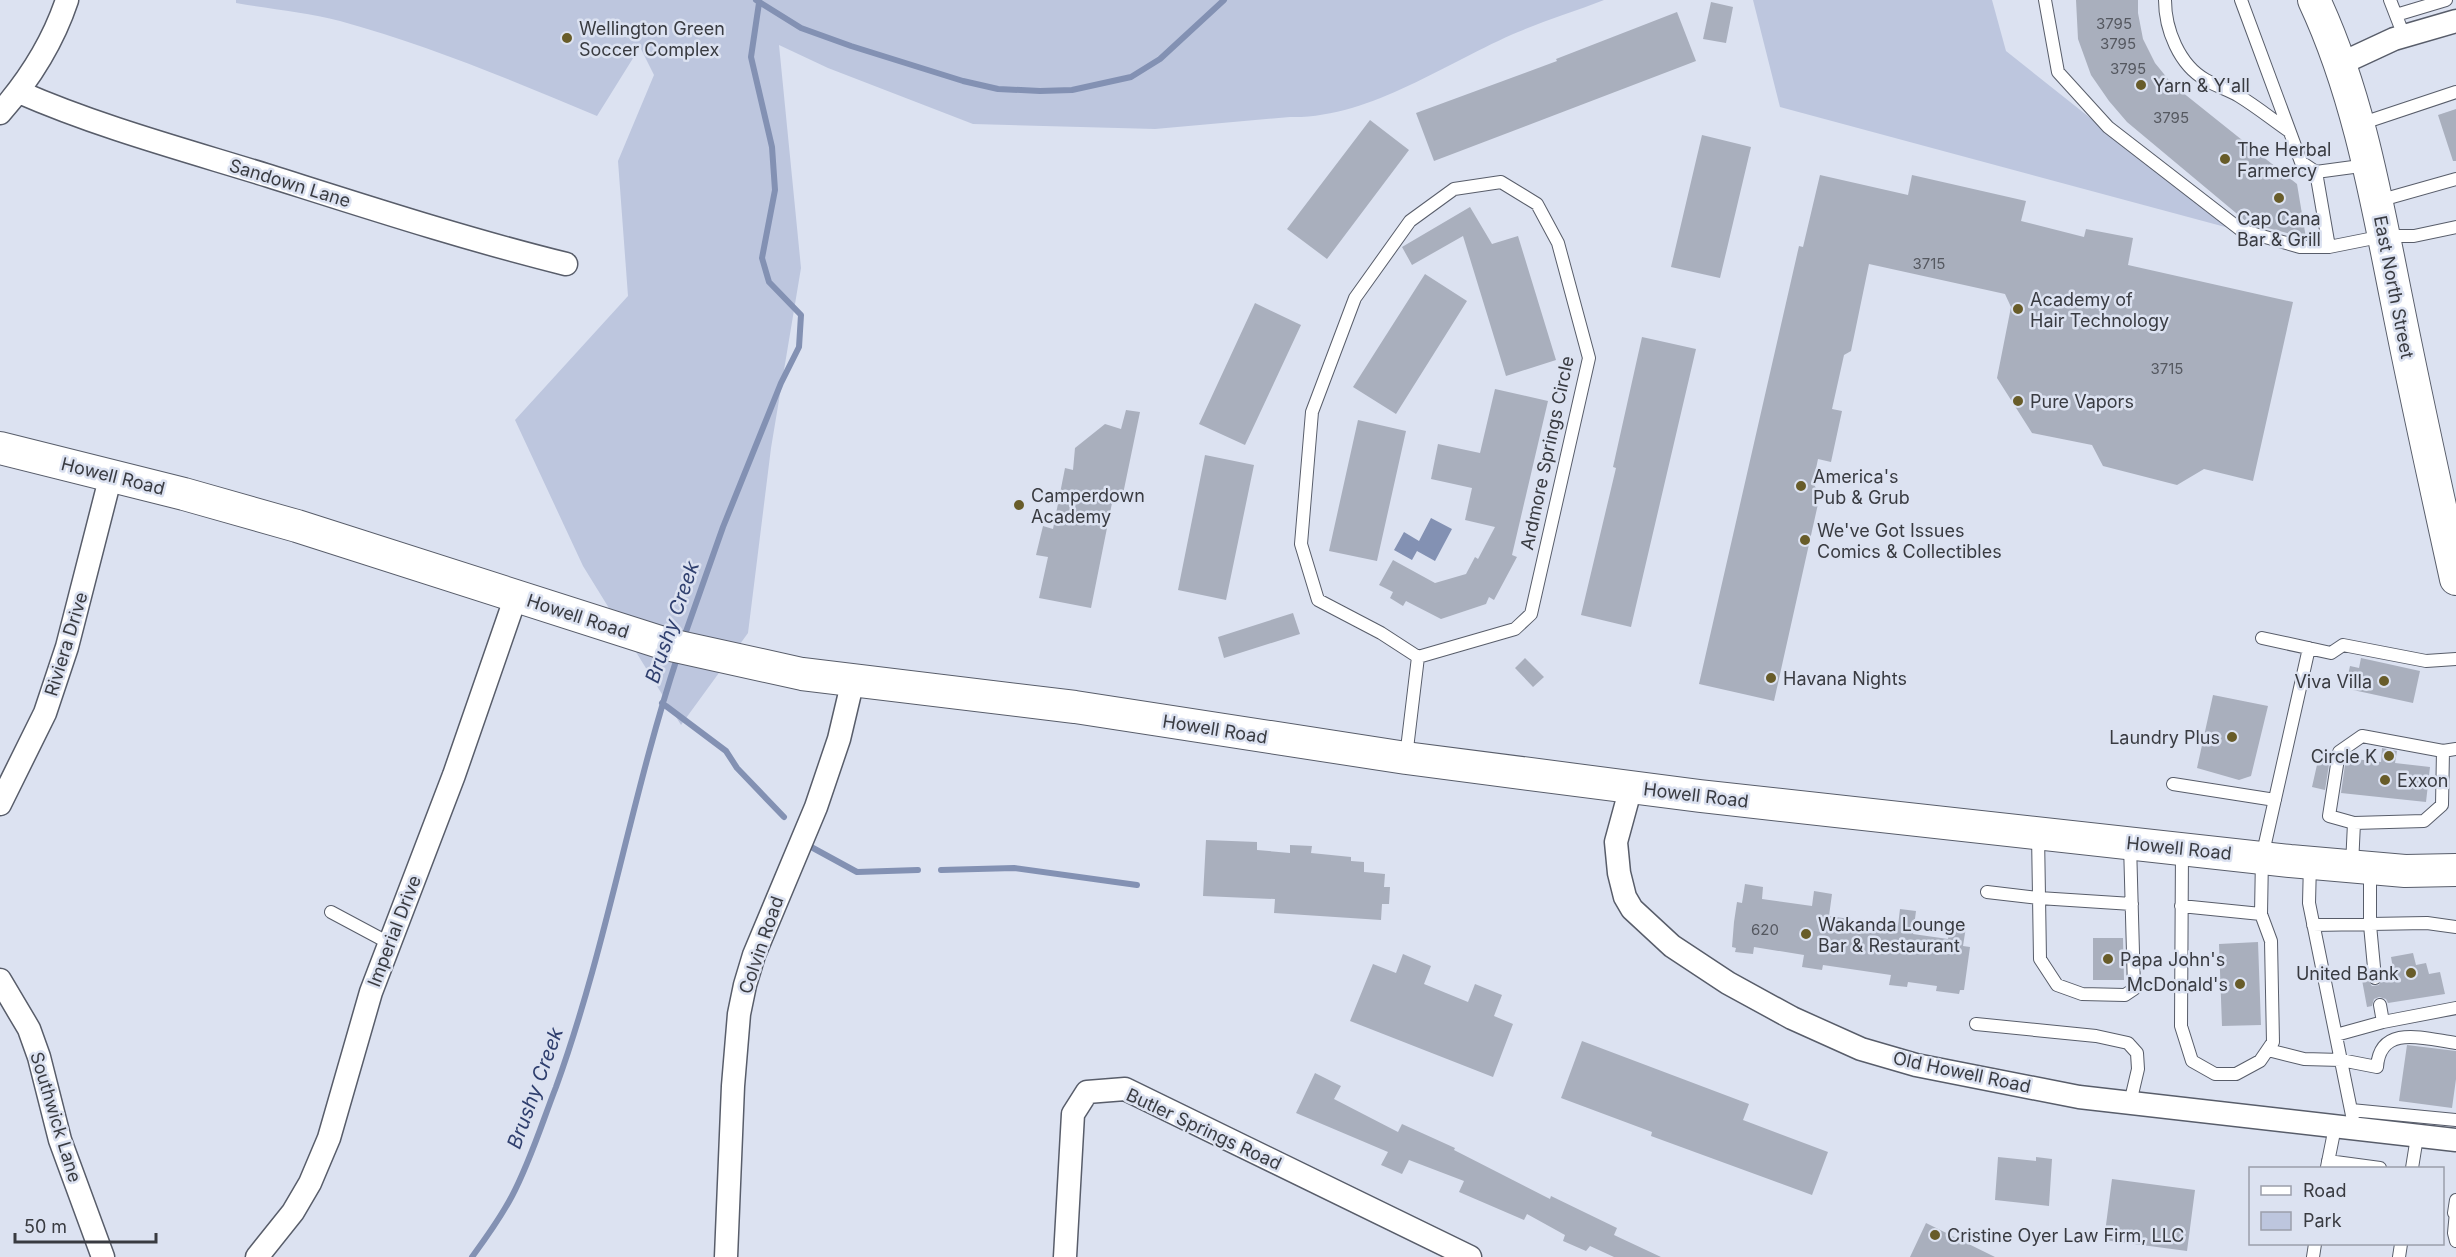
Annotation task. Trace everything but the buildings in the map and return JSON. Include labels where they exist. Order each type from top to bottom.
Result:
[{"type":"main road","name":"East North Street","points":[[2314,0],[2358,124],[2369,164],[2420,417],[2456,579]]},
{"type":"main road","name":"Howell Road","points":[[0,448],[111,475],[297,526],[634,634],[735,661],[802,674],[1075,707],[1406,758],[1630,788],[2310,862],[2405,871],[2456,870]]},
{"type":"street","points":[[0,113],[19,92],[46,48],[67,0]]},
{"type":"street","points":[[2338,65],[2400,26],[2456,21]]},
{"type":"street","name":"Sandown Lane","points":[[19,92],[67,112],[197,154],[489,245],[566,264]]},
{"type":"street","name":"Riviera Drive","points":[[0,804],[45,713],[67,647],[111,475]]},
{"type":"street","name":"Imperial Drive","points":[[257,1257],[293,1212],[310,1183],[329,1138],[371,992],[454,775],[516,596]]},
{"type":"street","name":"Colvin Road","points":[[726,1257],[733,1086],[739,1014],[745,985],[758,944],[816,807],[839,739],[853,680]]},
{"type":"street","name":"Old Howell Road","points":[[1630,788],[1616,842],[1619,873],[1625,897],[1632,909],[1672,946],[1728,983],[1792,1018],[1861,1048],[1916,1065],[2079,1096],[2130,1103],[2347,1122],[2417,1137],[2456,1140]]},
{"type":"street","name":"Southwick Lane","points":[[0,980],[29,1029],[39,1057],[60,1140],[103,1257]]},
{"type":"street","name":"Butler Springs Road","points":[[1065,1257],[1073,1114],[1088,1092],[1125,1089],[1461,1255]]},
{"type":"lane","points":[[2045,0],[2058,72],[2108,127],[2241,230],[2300,247],[2329,246],[2384,236],[2414,236],[2456,227]]},
{"type":"lane","points":[[2164,0],[2172,38],[2185,62],[2204,79],[2238,95],[2289,131]]},
{"type":"lane","points":[[2241,0],[2301,162],[2316,172],[2369,164]]},
{"type":"lane","points":[[2391,0],[2400,26],[2446,0]]},
{"type":"lane","points":[[2358,124],[2456,92]]},
{"type":"lane","points":[[2316,172],[2329,246]]},
{"type":"lane","points":[[2377,202],[2456,179]]},
{"type":"lane","name":"Ardmore Springs Circle","points":[[1501,182],[1537,204],[1558,243],[1589,358],[1530,614],[1515,629],[1418,657],[1381,633],[1318,600],[1301,544],[1312,412],[1355,298],[1410,221],[1454,189],[1501,182]]},
{"type":"lane","points":[[2262,638],[2331,653],[2343,645],[2426,661],[2456,659]]},
{"type":"lane","points":[[2182,849],[2181,1026],[2192,1061],[2215,1074],[2236,1074],[2260,1061],[2273,1042],[2271,941],[2261,914],[2262,857],[2309,648]]},
{"type":"lane","points":[[1406,758],[1418,657]]},
{"type":"lane","points":[[2442,751],[2442,805],[2424,821],[2354,823],[2329,816],[2339,752],[2362,736],[2442,751],[2456,749]]},
{"type":"lane","points":[[2174,784],[2275,800]]},
{"type":"lane","points":[[2354,823],[2376,978]]},
{"type":"lane","points":[[2038,833],[2040,959],[2056,985],[2082,994],[2125,995],[2134,989],[2130,843]]},
{"type":"lane","points":[[2310,862],[2309,903],[2341,1060],[2347,1122],[2327,1165],[2362,1167]]},
{"type":"lane","points":[[1987,892],[2132,904]]},
{"type":"lane","points":[[2181,906],[2261,914]]},
{"type":"lane","points":[[331,912],[389,943]]},
{"type":"lane","points":[[2313,925],[2427,923],[2456,927]]},
{"type":"lane","points":[[2380,1005],[2383,1022]]},
{"type":"lane","points":[[2336,1035],[2383,1022],[2456,1008]]},
{"type":"lane","points":[[1976,1024],[2096,1036],[2128,1043],[2137,1053],[2138,1069],[2130,1103]]},
{"type":"lane","points":[[2268,1050],[2304,1059],[2341,1060],[2377,1067],[2378,1055],[2384,1044],[2394,1039],[2410,1036],[2456,1043]]},
{"type":"lane","points":[[2347,1122],[2456,1120]]},
{"type":"lane","points":[[2412,1167],[2417,1137]]},
{"type":"lane","points":[[2455,1208],[2456,1241]]},
{"type":"green space","points":[[236,0],[1604,0],[1539,23],[1407,86],[1349,109],[1320,115],[1155,129],[973,124],[828,68],[779,45],[801,268],[771,448],[748,633],[681,725],[583,566],[515,420],[628,296],[618,161],[654,75],[640,47],[597,116],[470,64],[405,41],[340,21],[236,3]]},
{"type":"green space","points":[[1753,0],[1992,0],[2006,51],[2229,228],[1780,107]]},
{"type":"shaded area","points":[[1431,518],[1452,529],[1435,561],[1417,551],[1412,560],[1394,550],[1404,532],[1419,541]]},
{"type":"waterway","points":[[756,0],[801,28],[851,46],[963,81],[998,89],[1040,91],[1072,90],[1131,77],[1160,59],[1224,0]]},
{"type":"waterway","name":"Brushy Creek","points":[[683,640],[723,527],[781,383],[799,347],[801,315],[769,282],[762,258],[775,190],[772,147],[751,57],[759,3]]},
{"type":"waterway","name":"Brushy Creek","points":[[472,1257],[508,1204],[530,1156],[556,1087],[590,980],[646,763],[678,655]]},
{"type":"waterway","points":[[662,703],[726,751],[737,768],[784,817]]},
{"type":"waterway","points":[[813,848],[857,872],[918,870]]},
{"type":"waterway","points":[[941,870],[1014,868],[1137,885]]},
{"type":"place","name":"Wellington Green Soccer Complex","points":[[567,38]]},
{"type":"place","name":"Yarn & Y'all","points":[[2141,85]]},
{"type":"place","name":"The Herbal Farmercy","points":[[2225,159]]},
{"type":"place","name":"Cap Cana Bar & Grill","points":[[2279,198]]},
{"type":"place","name":"Academy of Hair Technology","points":[[2018,309]]},
{"type":"place","name":"Pure Vapors","points":[[2018,401]]},
{"type":"place","name":"America's Pub & Grub","points":[[1801,486]]},
{"type":"place","name":"Camperdown Academy","points":[[1019,505]]},
{"type":"place","name":"We've Got Issues Comics & Collectibles","points":[[1805,540]]},
{"type":"place","name":"Havana Nights","points":[[1771,678]]},
{"type":"place","name":"Viva Villa","points":[[2384,681]]},
{"type":"place","name":"Laundry Plus","points":[[2232,737]]},
{"type":"place","name":"Circle K","points":[[2389,756]]},
{"type":"place","name":"Exxon","points":[[2385,780]]},
{"type":"place","name":"Wakanda Lounge Bar & Restaurant","points":[[1806,934]]},
{"type":"place","name":"Papa John's","points":[[2108,959]]},
{"type":"place","name":"United Bank","points":[[2411,973]]},
{"type":"place","name":"McDonald's","points":[[2240,984]]},
{"type":"place","name":"Cristine Oyer Law Firm, LLC","points":[[1935,1235]]}]
